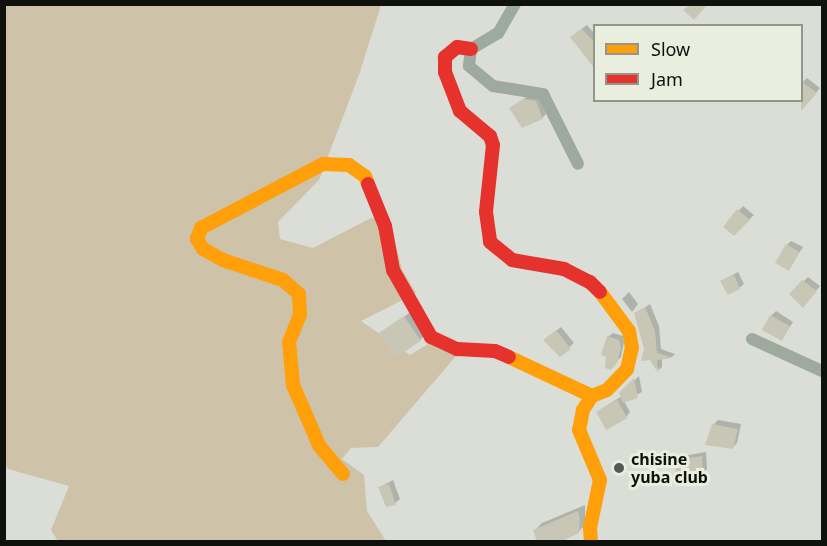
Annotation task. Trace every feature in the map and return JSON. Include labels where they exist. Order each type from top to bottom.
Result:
[{"type":"street","points":[[515,4],[498,33],[471,49],[458,47],[445,57],[445,72],[460,111],[490,136],[493,145],[486,212],[490,242],[512,260],[564,269],[590,282],[606,298],[629,331],[632,348],[627,369],[607,390],[592,396],[583,410],[579,430],[600,480],[590,528],[591,542]]},
{"type":"street","points":[[471,49],[470,66],[493,86],[543,94],[578,164]]},
{"type":"street","points":[[343,474],[319,445],[293,385],[289,342],[300,315],[298,294],[283,280],[223,260],[203,249],[197,239],[201,228],[323,164],[349,165],[365,176],[385,226],[393,270],[431,337],[457,349],[495,351],[592,396]]},
{"type":"street","points":[[752,339],[822,371]]},
{"type":"shaded area","points":[[5,5],[381,5],[359,75],[319,180],[278,222],[280,239],[313,248],[371,218],[389,217],[402,270],[416,293],[361,321],[410,355],[438,338],[456,356],[378,447],[351,448],[342,459],[364,475],[367,511],[386,541],[58,541],[51,530],[69,486],[8,469],[5,465]]},
{"type":"building","points":[[691,4],[708,4],[694,20],[683,10]]},
{"type":"building","points":[[582,29],[593,41],[593,67],[570,37]]},
{"type":"building","points":[[803,82],[817,93],[801,111],[801,102],[803,102]]},
{"type":"building","points":[[523,99],[536,101],[543,119],[522,128],[509,108]]},
{"type":"building","points":[[737,209],[750,220],[734,236],[723,227]]},
{"type":"building","points":[[786,244],[800,252],[789,271],[775,263]]},
{"type":"building","points":[[734,275],[740,289],[728,295],[720,281]]},
{"type":"building","points":[[802,280],[817,291],[803,308],[789,294]]},
{"type":"building","points":[[645,307],[655,331],[657,353],[673,358],[657,360],[658,373],[650,360],[641,361],[644,349],[634,313]]},
{"type":"building","points":[[770,315],[790,326],[782,341],[762,330]]},
{"type":"building","points":[[404,316],[421,341],[396,358],[379,333]]},
{"type":"building","points":[[556,330],[571,349],[560,357],[543,340]]},
{"type":"building","points":[[607,336],[619,340],[621,348],[617,363],[611,370],[605,368],[606,357],[601,355]]},
{"type":"building","points":[[634,378],[638,398],[623,403],[619,393]]},
{"type":"building","points":[[617,400],[627,418],[606,430],[596,412]]},
{"type":"building","points":[[712,424],[738,429],[733,449],[705,445]]},
{"type":"building","points":[[702,456],[703,475],[675,475],[677,460]]},
{"type":"building","points":[[389,484],[396,505],[386,507],[378,487]]},
{"type":"building","points":[[578,511],[579,533],[560,542],[537,542],[533,530]]},
{"type":"traffic: slow","points":[[343,474],[319,445],[293,385],[289,342],[300,315],[299,294],[283,280],[223,260],[203,249],[197,239],[201,228],[323,164],[349,165],[365,176],[368,184]]},
{"type":"traffic: slow","points":[[592,396],[607,390],[627,369],[632,348],[629,331],[600,292]]},
{"type":"traffic: slow","points":[[509,357],[592,396],[583,410],[579,430],[600,480],[590,528],[591,542]]},
{"type":"traffic: jam","points":[[471,49],[457,47],[445,57],[445,72],[460,111],[490,136],[493,145],[486,212],[490,242],[512,260],[564,269],[590,282],[600,292]]},
{"type":"traffic: jam","points":[[368,184],[385,226],[393,270],[431,337],[457,349],[495,351],[509,357]]},
{"type":"place","name":"chisine yuba club","points":[[619,468]]}]
